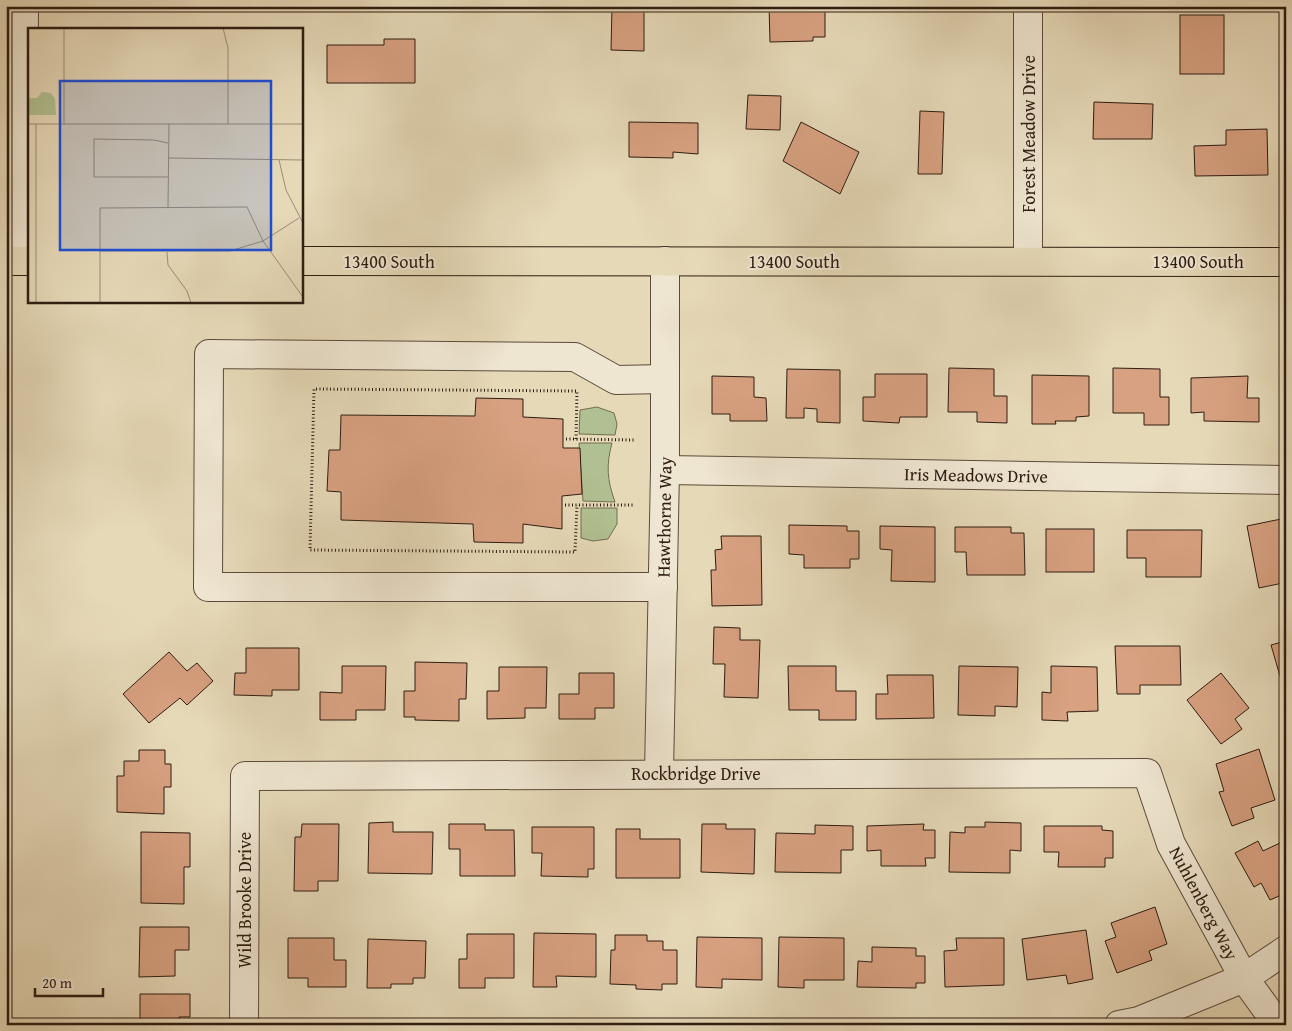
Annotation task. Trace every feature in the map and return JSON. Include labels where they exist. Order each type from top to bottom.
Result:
[{"type":"main road","name":"13400 South","points":[[302,261],[1286,262]]},
{"type":"street","points":[[19,261],[24,6]]},
{"type":"street","name":"Forest Meadow Drive","points":[[1028,6],[1028,261]]},
{"type":"street","name":"Hawthorne Way","points":[[659,773],[665,470],[665,261]]},
{"type":"street","points":[[663,587],[208,587],[209,354],[575,356],[616,380],[664,379]]},
{"type":"street","name":"Iris Meadows Drive","points":[[665,470],[1286,480]]},
{"type":"street","name":"Rockbridge Drive","points":[[245,776],[659,773],[1147,773]]},
{"type":"street","name":"Nuhlenberg Way","points":[[1147,773],[1171,844],[1244,978],[1278,1025]]},
{"type":"street","name":"Wild Brooke Drive","points":[[244,1025],[245,776]]},
{"type":"street","points":[[1119,1025],[1139,1021],[1244,978],[1286,950]]},
{"type":"path","points":[[576,439],[578,391],[314,389],[310,550],[575,552],[577,505]]},
{"type":"path","points":[[566,439],[635,440]]},
{"type":"path","points":[[565,505],[634,504]]},
{"type":"green space","points":[[597,407],[614,413],[617,424],[615,435],[579,434],[580,410]]},
{"type":"green space","points":[[579,443],[612,443],[608,472],[615,502],[583,501]]},
{"type":"green space","points":[[581,508],[617,508],[617,524],[608,539],[593,541],[581,538]]},
{"type":"building","points":[[612,6],[644,6],[644,51],[611,50]]},
{"type":"building","points":[[769,6],[825,8],[825,37],[813,37],[813,41],[770,42]]},
{"type":"building","points":[[1180,15],[1224,15],[1224,74],[1180,74]]},
{"type":"building","points":[[384,39],[415,39],[415,83],[327,83],[327,45],[384,45]]},
{"type":"building","points":[[748,95],[781,96],[780,130],[746,129]]},
{"type":"building","points":[[1094,102],[1153,104],[1152,139],[1093,139]]},
{"type":"building","points":[[920,111],[944,112],[942,174],[918,174]]},
{"type":"building","points":[[629,122],[698,123],[698,154],[673,152],[673,158],[629,157]]},
{"type":"building","points":[[801,122],[859,152],[840,194],[783,161]]},
{"type":"building","points":[[1267,129],[1268,175],[1195,176],[1194,146],[1226,145],[1226,130]]},
{"type":"building","points":[[949,368],[994,369],[994,396],[1007,396],[1007,423],[977,422],[977,412],[948,412]]},
{"type":"building","points":[[1113,368],[1160,369],[1160,397],[1169,397],[1169,425],[1144,425],[1144,413],[1113,413]]},
{"type":"building","points":[[787,369],[840,370],[840,423],[817,422],[817,409],[804,408],[804,418],[786,418]]},
{"type":"building","points":[[875,374],[927,374],[927,417],[900,417],[899,423],[863,421],[863,397],[875,397]]},
{"type":"building","points":[[1032,375],[1089,376],[1089,416],[1076,417],[1076,421],[1055,421],[1056,424],[1032,424]]},
{"type":"building","points":[[712,376],[754,377],[754,397],[766,398],[767,421],[730,421],[730,414],[712,414]]},
{"type":"building","points":[[1248,376],[1247,398],[1259,398],[1259,422],[1204,421],[1204,412],[1191,413],[1191,378]]},
{"type":"building","points":[[476,398],[523,399],[523,417],[563,419],[563,448],[580,448],[582,494],[562,496],[562,529],[523,524],[523,543],[474,542],[473,524],[341,520],[341,492],[327,491],[329,450],[340,450],[341,415],[475,416]]},
{"type":"building","points":[[1286,518],[1286,594],[1283,583],[1259,588],[1247,526]]},
{"type":"building","points":[[789,525],[847,526],[847,531],[859,531],[859,559],[850,559],[850,568],[804,568],[804,555],[789,554]]},
{"type":"building","points":[[880,526],[935,527],[935,582],[891,581],[892,550],[880,549]]},
{"type":"building","points":[[955,527],[1011,527],[1011,533],[1024,533],[1025,575],[967,575],[966,552],[955,552]]},
{"type":"building","points":[[1046,529],[1094,529],[1094,572],[1046,572]]},
{"type":"building","points":[[1127,530],[1202,530],[1201,577],[1146,577],[1146,558],[1127,558]]},
{"type":"building","points":[[721,536],[761,536],[762,605],[712,606],[711,570],[716,570],[715,550],[722,549]]},
{"type":"building","points":[[714,627],[740,628],[740,640],[760,640],[758,698],[724,697],[725,664],[713,664]]},
{"type":"building","points":[[1286,641],[1286,689],[1284,690],[1271,645]]},
{"type":"building","points":[[1115,646],[1180,646],[1181,685],[1140,685],[1140,694],[1117,694]]},
{"type":"building","points":[[246,648],[299,648],[299,690],[272,690],[272,696],[234,695],[235,673],[246,673]]},
{"type":"building","points":[[169,652],[187,671],[197,663],[213,681],[187,705],[180,698],[149,723],[123,694]]},
{"type":"building","points":[[415,662],[467,663],[466,699],[459,699],[459,721],[415,720],[415,717],[404,717],[404,691],[415,691]]},
{"type":"building","points":[[342,666],[386,666],[385,710],[356,710],[356,720],[320,720],[320,692],[342,693]]},
{"type":"building","points":[[788,666],[836,666],[836,691],[856,691],[856,720],[819,720],[819,710],[789,710]]},
{"type":"building","points":[[959,666],[1018,667],[1017,707],[995,706],[995,716],[958,715]]},
{"type":"building","points":[[1051,666],[1097,667],[1098,711],[1067,712],[1068,721],[1042,720],[1042,692],[1051,693]]},
{"type":"building","points":[[499,667],[547,667],[546,708],[525,708],[525,718],[487,719],[487,691],[499,691]]},
{"type":"building","points":[[579,673],[614,673],[614,708],[595,708],[595,719],[559,719],[559,694],[579,694]]},
{"type":"building","points":[[1221,673],[1249,708],[1235,719],[1242,729],[1221,744],[1187,700]]},
{"type":"building","points":[[887,675],[933,675],[934,718],[876,719],[876,694],[888,694]]},
{"type":"building","points":[[1259,749],[1275,800],[1251,808],[1254,818],[1232,826],[1219,792],[1224,791],[1216,764]]},
{"type":"building","points":[[139,750],[165,750],[165,764],[171,764],[171,787],[164,787],[164,814],[117,812],[117,776],[124,776],[124,761],[139,761]]},
{"type":"building","points":[[393,822],[393,832],[433,832],[432,874],[368,873],[369,823]]},
{"type":"building","points":[[985,822],[1021,823],[1021,851],[1010,850],[1010,873],[949,872],[950,832],[965,833],[965,827],[985,827]]},
{"type":"building","points":[[302,824],[339,824],[338,881],[318,881],[318,891],[294,891],[295,837],[301,837]]},
{"type":"building","points":[[449,824],[485,824],[485,830],[514,830],[515,876],[460,876],[460,849],[449,849]]},
{"type":"building","points":[[702,824],[726,824],[726,829],[755,829],[754,874],[701,872]]},
{"type":"building","points":[[924,824],[923,830],[935,830],[935,858],[925,858],[926,866],[881,866],[881,850],[867,851],[867,826]]},
{"type":"building","points":[[815,825],[853,826],[853,850],[841,850],[841,873],[775,872],[776,833],[815,834]]},
{"type":"building","points":[[1044,826],[1102,826],[1102,830],[1113,831],[1113,858],[1105,858],[1105,867],[1058,867],[1059,852],[1044,852]]},
{"type":"building","points":[[532,827],[594,827],[594,869],[588,869],[588,877],[541,876],[542,853],[532,853]]},
{"type":"building","points":[[616,829],[640,829],[640,839],[680,839],[680,878],[616,878]]},
{"type":"building","points":[[141,832],[190,833],[190,867],[184,867],[184,904],[141,903]]},
{"type":"building","points":[[1258,841],[1263,851],[1284,841],[1286,843],[1286,893],[1270,900],[1261,883],[1254,887],[1235,853]]},
{"type":"building","points":[[1155,907],[1167,944],[1149,951],[1152,960],[1117,973],[1105,941],[1116,937],[1111,923]]},
{"type":"building","points":[[140,927],[189,927],[189,950],[175,950],[175,976],[139,977]]},
{"type":"building","points":[[1086,930],[1093,979],[1068,984],[1066,975],[1027,980],[1022,939]]},
{"type":"building","points":[[534,933],[596,934],[596,977],[556,976],[557,987],[533,987]]},
{"type":"building","points":[[467,934],[514,934],[514,978],[485,978],[485,988],[459,988],[459,959],[467,959]]},
{"type":"building","points":[[615,935],[647,935],[647,941],[663,941],[663,950],[677,950],[677,984],[662,984],[662,990],[636,989],[636,985],[610,984],[611,950],[615,950]]},
{"type":"building","points":[[697,937],[762,938],[762,980],[722,979],[722,988],[696,987]]},
{"type":"building","points":[[779,937],[844,938],[844,980],[804,980],[804,988],[778,987]]},
{"type":"building","points":[[288,938],[334,938],[334,960],[346,960],[346,987],[308,987],[308,978],[288,978]]},
{"type":"building","points":[[956,938],[1004,938],[1004,985],[945,987],[944,951],[957,950]]},
{"type":"building","points":[[368,939],[426,941],[425,978],[413,978],[413,984],[391,984],[391,988],[367,988]]},
{"type":"building","points":[[872,947],[916,948],[916,956],[925,956],[925,983],[916,983],[916,988],[857,987],[858,961],[872,962]]},
{"type":"building","points":[[140,994],[190,994],[190,1017],[179,1017],[179,1025],[140,1025]]}]
